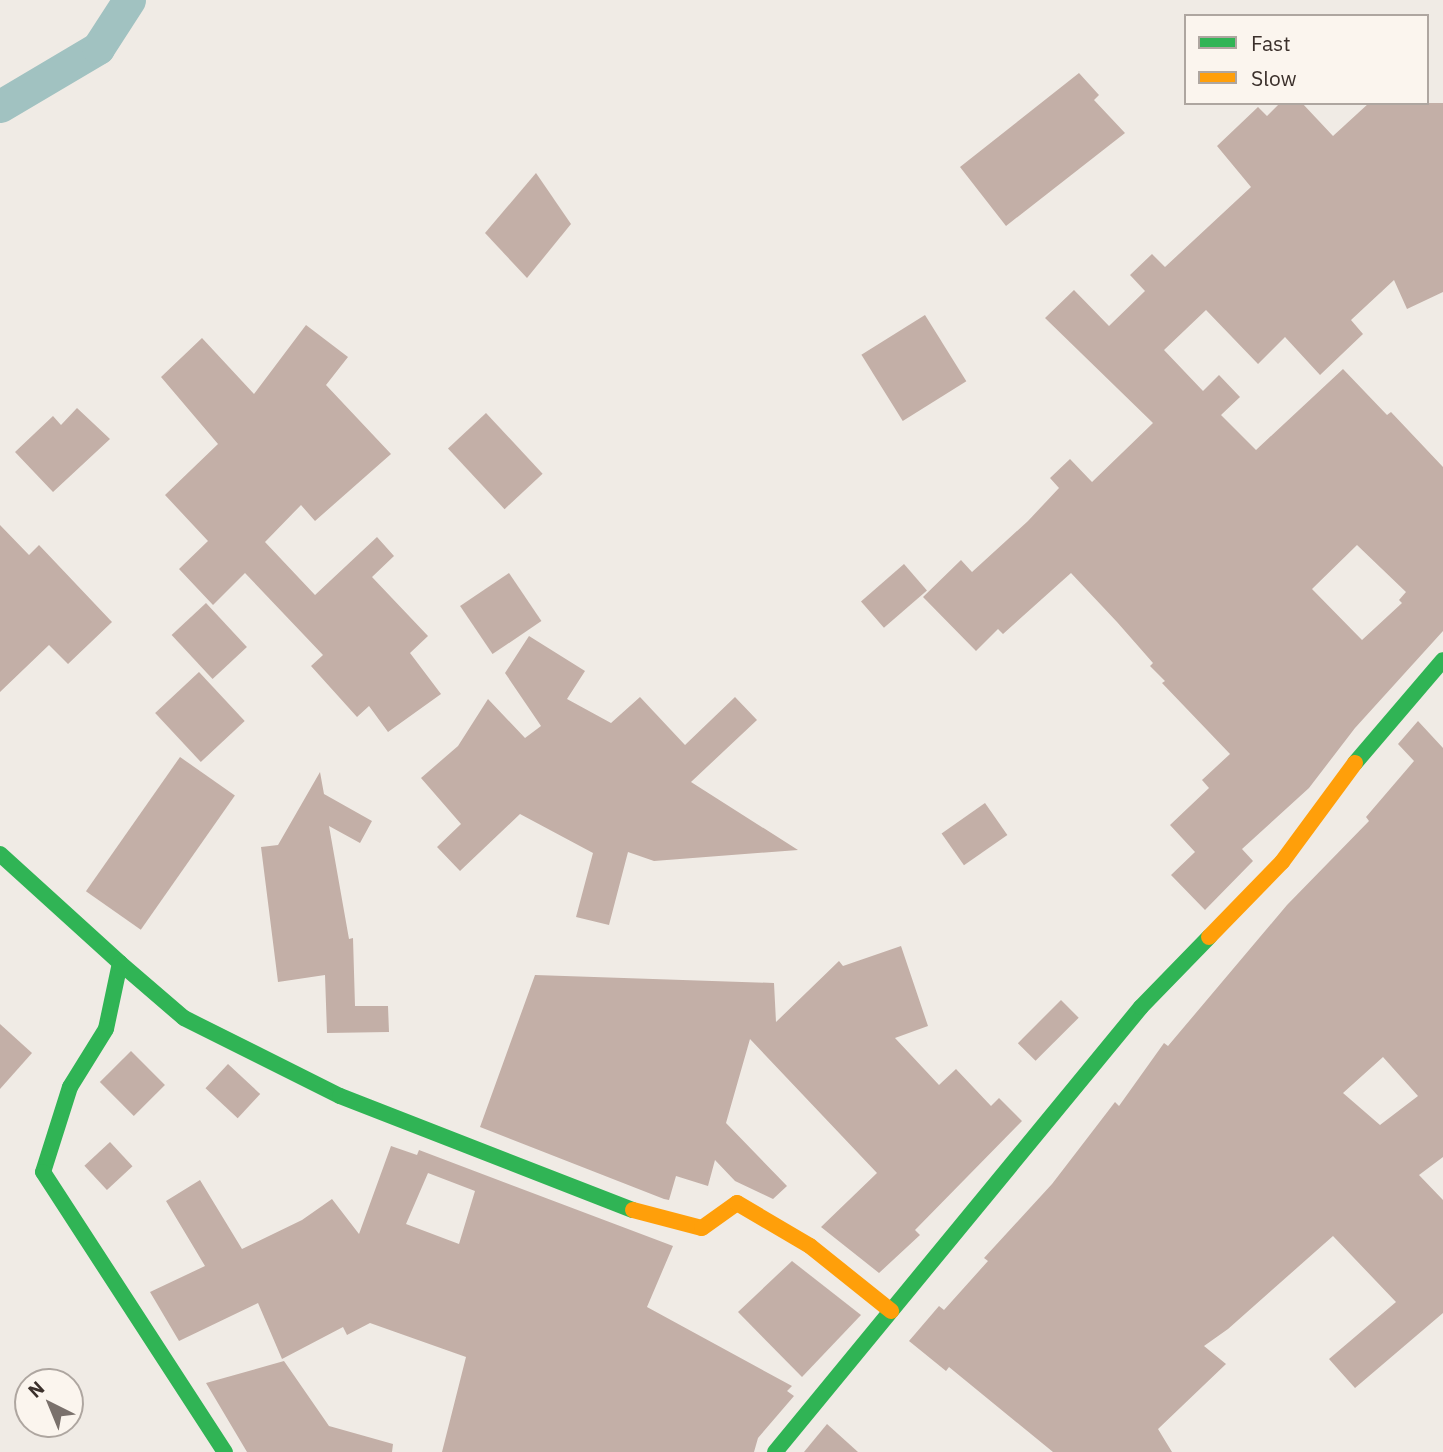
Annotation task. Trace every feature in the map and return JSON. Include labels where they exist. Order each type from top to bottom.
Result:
[{"type":"street","points":[[775,1452],[985,1202],[1141,1007],[1282,862],[1371,742],[1443,660]]},
{"type":"street","points":[[0,854],[184,1018],[366,1106],[658,1220],[702,1228],[737,1203],[810,1246],[891,1311]]},
{"type":"street","points":[[120,963],[106,1029],[70,1087],[43,1172],[225,1452]]},
{"type":"building","points":[[1079,73],[1099,95],[1094,100],[1125,133],[1006,226],[960,167]]},
{"type":"building","points":[[1443,103],[1443,292],[1407,309],[1394,280],[1351,320],[1363,334],[1320,375],[1285,337],[1258,364],[1206,310],[1164,350],[1203,391],[1219,375],[1240,397],[1221,415],[1256,450],[1343,369],[1387,415],[1391,412],[1443,467],[1443,631],[1355,728],[1309,788],[1242,849],[1253,861],[1205,910],[1171,875],[1195,852],[1170,825],[1209,788],[1202,780],[1230,754],[1162,683],[1165,681],[1150,666],[1153,663],[1117,622],[1071,573],[1003,634],[998,629],[976,651],[923,597],[961,560],[972,572],[1028,521],[1059,488],[1050,478],[1070,459],[1092,482],[1153,423],[1045,318],[1074,290],[1109,326],[1145,291],[1130,275],[1152,254],[1165,267],[1251,187],[1217,146],[1258,107],[1267,116],[1278,105],[1304,105],[1333,136],[1367,105]],"holes":[[[1357,545],[1406,592],[1399,600],[1402,603],[1362,640],[1312,589]]]},
{"type":"building","points":[[536,173],[571,224],[527,278],[485,233]]},
{"type":"building","points":[[925,315],[966,381],[903,421],[861,355]]},
{"type":"building","points":[[306,325],[348,357],[326,385],[391,454],[315,521],[301,505],[265,542],[315,595],[377,537],[394,556],[372,577],[428,636],[410,653],[441,694],[388,732],[369,706],[357,717],[311,666],[323,655],[245,573],[213,605],[179,569],[208,541],[165,495],[218,444],[161,377],[202,338],[254,394]]},
{"type":"building","points":[[77,408],[110,439],[53,492],[15,452],[53,416],[61,425]]},
{"type":"building","points":[[486,413],[543,474],[505,509],[448,448]]},
{"type":"building","points":[[0,525],[29,555],[39,545],[112,622],[68,664],[49,645],[0,692]]},
{"type":"building","points":[[904,564],[927,590],[884,628],[861,601]]},
{"type":"building","points":[[509,573],[541,621],[493,654],[460,606]]},
{"type":"building","points":[[206,603],[247,647],[213,679],[172,635]]},
{"type":"building","points":[[529,636],[585,671],[567,699],[611,723],[640,697],[685,745],[735,697],[757,720],[691,782],[798,850],[654,861],[628,852],[609,925],[576,917],[593,853],[520,814],[460,871],[437,847],[461,824],[421,778],[458,746],[488,699],[525,738],[541,726],[505,673]]},
{"type":"building","points":[[199,672],[245,721],[201,762],[155,713]]},
{"type":"building","points":[[1418,721],[1443,748],[1443,1157],[1419,1175],[1443,1200],[1443,1313],[1355,1388],[1329,1359],[1396,1302],[1333,1236],[1228,1329],[1204,1346],[1226,1364],[1158,1429],[1172,1452],[1053,1452],[949,1367],[946,1371],[909,1341],[939,1306],[944,1310],[988,1261],[984,1258],[1052,1184],[1115,1102],[1119,1106],[1164,1043],[1168,1046],[1287,905],[1369,821],[1366,817],[1414,761],[1398,744]],"holes":[[[1383,1057],[1418,1096],[1380,1125],[1343,1093]]]},
{"type":"building","points":[[180,757],[235,795],[141,930],[86,891]]},
{"type":"building","points":[[320,772],[324,794],[372,821],[360,843],[329,826],[349,939],[353,938],[355,1006],[388,1006],[389,1032],[327,1033],[325,975],[278,982],[261,847],[278,845]]},
{"type":"building","points":[[985,803],[1007,835],[964,865],[942,833]]},
{"type":"building","points":[[901,946],[928,1026],[895,1038],[939,1085],[956,1069],[991,1106],[999,1098],[1022,1121],[915,1230],[920,1235],[879,1273],[821,1227],[877,1173],[750,1039],[726,1123],[787,1186],[773,1199],[735,1181],[715,1160],[708,1186],[676,1176],[669,1200],[664,1199],[480,1127],[535,975],[774,983],[776,1022],[839,961],[843,966]]},
{"type":"building","points":[[1061,1000],[1079,1018],[1036,1061],[1018,1043]]},
{"type":"building","points":[[0,1024],[32,1053],[0,1089]]},
{"type":"building","points":[[131,1051],[165,1085],[134,1116],[100,1082]]},
{"type":"building","points":[[228,1064],[260,1094],[238,1118],[205,1088]]},
{"type":"building","points":[[110,1142],[133,1166],[107,1190],[84,1166]]},
{"type":"building","points":[[391,1146],[417,1155],[419,1150],[673,1246],[647,1307],[792,1386],[787,1391],[794,1396],[758,1438],[754,1452],[442,1452],[466,1357],[370,1323],[347,1335],[343,1327],[282,1359],[258,1303],[179,1341],[150,1292],[205,1266],[166,1201],[200,1180],[242,1249],[302,1220],[332,1199],[359,1234]],"holes":[[[428,1173],[475,1191],[459,1244],[406,1224]]]},
{"type":"building","points":[[792,1261],[861,1315],[802,1377],[738,1312]]},
{"type":"building","points":[[284,1361],[329,1426],[393,1444],[392,1452],[247,1452],[206,1383]]},
{"type":"building","points":[[827,1424],[858,1452],[804,1452]]},
{"type":"waterway","points":[[0,106],[98,48],[129,0]]},
{"type":"traffic: fast","points":[[1355,763],[1443,660]]},
{"type":"traffic: fast","points":[[0,854],[120,963],[106,1029],[70,1087],[43,1172],[225,1452]]},
{"type":"traffic: fast","points":[[775,1452],[1141,1007],[1209,937]]},
{"type":"traffic: fast","points":[[120,963],[184,1018],[340,1096],[633,1210]]},
{"type":"traffic: slow","points":[[1209,937],[1282,862],[1355,763]]},
{"type":"traffic: slow","points":[[633,1210],[702,1228],[737,1203],[810,1246],[891,1311]]}]
